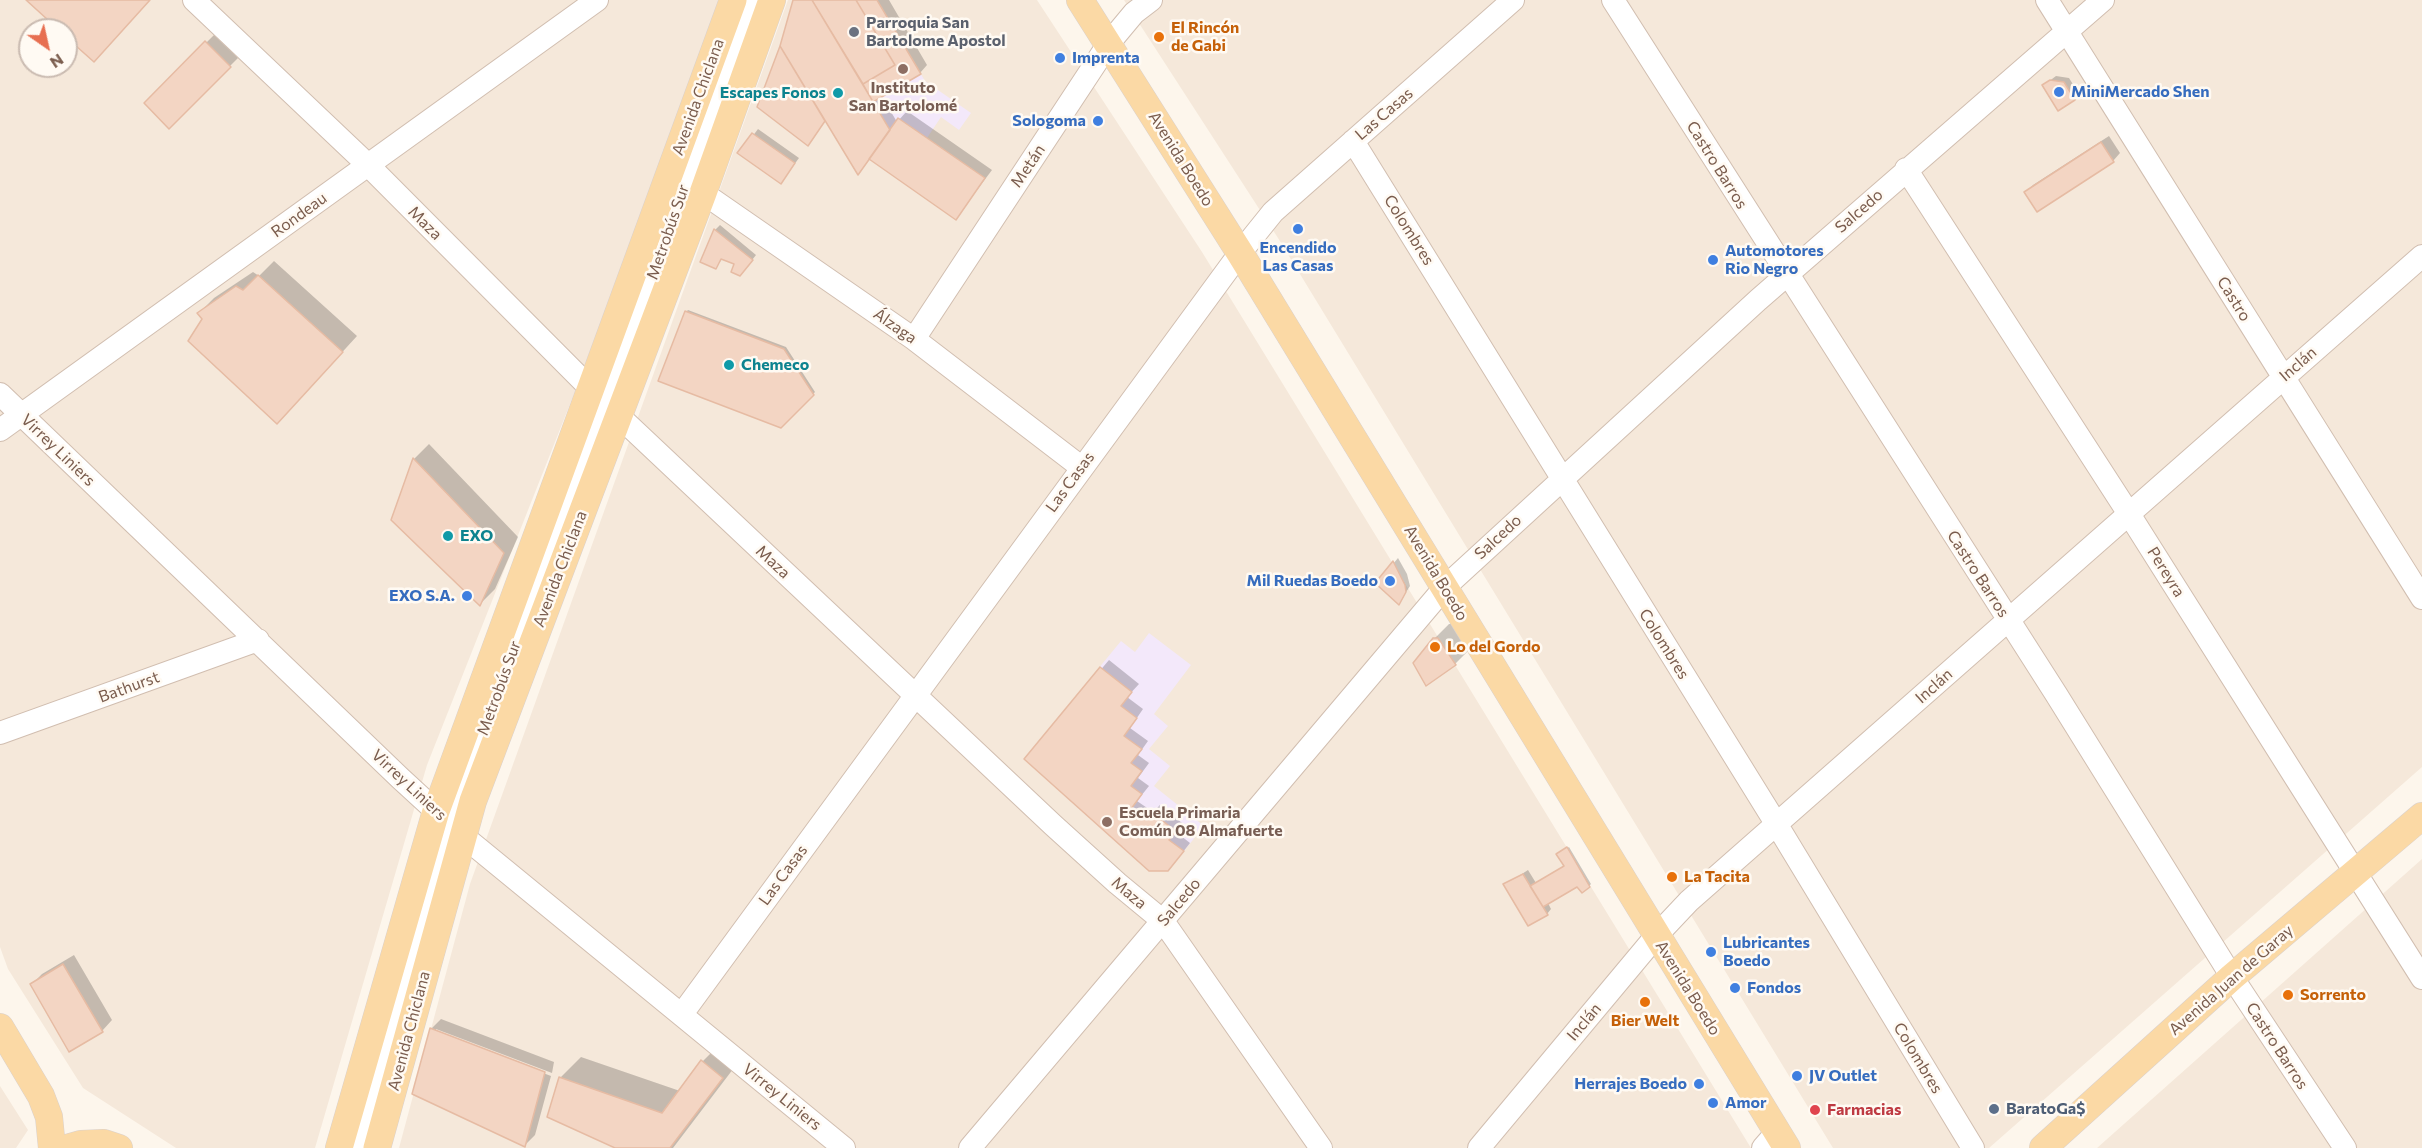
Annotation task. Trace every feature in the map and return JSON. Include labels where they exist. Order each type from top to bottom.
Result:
[{"type":"main road","name":"Avenida Chiclana","points":[[377,1148],[451,824],[477,790],[605,403],[733,0]]},
{"type":"main road","name":"Avenida Chiclana","points":[[339,1148],[451,824],[605,403],[703,193],[772,0]]},
{"type":"main road","name":"Avenida Boedo","points":[[1080,0],[1240,253],[1445,587],[1656,936],[1775,1142]]},
{"type":"main road","name":"Avenida Juan de Garay","points":[[2043,1148],[2232,977],[2422,816]]},
{"type":"main road","points":[[0,1027],[41,1096],[49,1117],[52,1148]]},
{"type":"main road","points":[[67,1148],[81,1144],[104,1143],[119,1148]]},
{"type":"street","name":"Maza","points":[[194,0],[368,165],[605,403],[914,696],[1101,869],[1163,921],[1321,1148]]},
{"type":"street","name":"Metrobús Sur","points":[[605,403],[676,215],[691,161],[750,0]]},
{"type":"street","name":"Metán","points":[[914,339],[1109,43],[1134,13],[1150,0]]},
{"type":"street","name":"Las Casas","points":[[682,1014],[1240,253],[1274,212],[1513,0]]},
{"type":"street","name":"Castro Barros","points":[[1612,0],[2008,620],[2232,977],[2344,1148]]},
{"type":"street","name":"Castro","points":[[2048,0],[2422,598]]},
{"type":"street","name":"Salcedo","points":[[970,1148],[1445,587],[1786,275],[2103,0]]},
{"type":"street","name":"Rondeau","points":[[0,430],[368,165],[589,2]]},
{"type":"street","name":"Colombres","points":[[1353,141],[1777,825],[1973,1148]]},
{"type":"street","name":"Pereyra","points":[[1906,169],[2129,514],[2422,978]]},
{"type":"street","name":"Álzaga","points":[[703,193],[914,339],[1081,467]]},
{"type":"street","name":"Inclán","points":[[1479,1148],[1656,936],[1689,901],[2422,256]]},
{"type":"street","name":"Virrey Liniers","points":[[0,394],[451,824],[844,1148]]},
{"type":"street","name":"Bathurst","points":[[0,733],[258,640]]},
{"type":"street","points":[[360,1148],[451,824]]},
{"type":"shaded area","points":[[0,0],[722,0],[574,394],[427,765],[315,1148],[176,1148],[83,1088],[8,969],[0,947]]},
{"type":"shaded area","points":[[788,0],[1037,0],[1202,252],[1751,1148],[399,1148],[470,884]]},
{"type":"shaded area","name":"Instituto San Bartolomé","points":[[856,0],[877,0],[925,81],[971,113],[959,130],[941,117],[927,138],[898,118],[890,130],[863,84],[895,65]]},
{"type":"shaded area","points":[[1124,0],[2422,0],[2422,767],[1989,1148],[1833,1148],[1278,238]]},
{"type":"shaded area","points":[[1149,633],[1191,665],[1154,714],[1168,726],[1149,749],[1170,766],[1154,786],[1204,826],[1168,871],[1149,871],[1024,759],[1121,641],[1135,652]]},
{"type":"shaded area","points":[[2422,859],[2422,1148],[2097,1148]]},
{"type":"shaded area","points":[[0,1086],[28,1130],[16,1148],[0,1148]]},
{"type":"building","points":[[26,0],[150,0],[94,62],[78,48],[78,18],[46,18]]},
{"type":"building","name":"Escapes Fonos","points":[[793,0],[812,0],[890,130],[858,175],[780,46]]},
{"type":"building","name":"Parroquia San Bartolome Apostol","points":[[812,0],[856,0],[895,65],[863,84]]},
{"type":"building","points":[[856,0],[877,0],[921,74],[873,102],[863,84],[895,65]]},
{"type":"building","points":[[205,41],[231,67],[169,129],[144,103]]},
{"type":"building","points":[[780,46],[825,121],[808,146],[757,107]]},
{"type":"building","name":"MiniMercado Shen","points":[[2050,80],[2064,82],[2075,100],[2058,111],[2042,85]]},
{"type":"building","points":[[898,118],[985,178],[956,220],[869,159]]},
{"type":"building","points":[[752,133],[795,163],[781,184],[737,153]]},
{"type":"building","points":[[2101,142],[2114,162],[2037,212],[2024,192]]},
{"type":"building","points":[[714,229],[753,260],[740,276],[731,272],[734,264],[721,259],[716,269],[700,262]]},
{"type":"building","points":[[258,275],[343,352],[277,424],[188,341],[202,319],[197,313],[236,286],[243,290]]},
{"type":"building","name":"Chemeco","points":[[685,311],[784,349],[814,395],[781,428],[658,381]]},
{"type":"building","name":"EXO","points":[[413,458],[504,553],[480,606],[391,520]]},
{"type":"building","name":"Mil Ruedas Boedo","points":[[1393,561],[1406,592],[1399,605],[1375,583]]},
{"type":"building","points":[[1433,638],[1438,638],[1456,665],[1426,686],[1413,663]]},
{"type":"building","points":[[1100,667],[1132,692],[1121,706],[1137,718],[1124,736],[1142,749],[1131,763],[1142,771],[1131,786],[1142,794],[1131,809],[1145,819],[1151,812],[1176,831],[1169,840],[1184,851],[1168,871],[1149,871],[1024,759]]},
{"type":"building","points":[[1567,847],[1590,887],[1582,893],[1577,887],[1543,907],[1530,886],[1564,866],[1556,854]]},
{"type":"building","points":[[1523,874],[1548,915],[1528,926],[1503,884]]},
{"type":"building","points":[[63,964],[103,1032],[69,1052],[30,984]]},
{"type":"building","points":[[430,1028],[545,1072],[525,1147],[412,1094]]},
{"type":"building","points":[[701,1060],[723,1078],[670,1148],[615,1148],[547,1117],[559,1077],[662,1113]]},
{"type":"place","name":"Parroquia San Bartolome Apostol","points":[[854,32]]},
{"type":"place","name":"El Rincón de Gabi","points":[[1159,37]]},
{"type":"place","name":"Imprenta","points":[[1060,58]]},
{"type":"place","name":"Instituto San Bartolomé","points":[[903,69]]},
{"type":"place","name":"MiniMercado Shen","points":[[2059,92]]},
{"type":"place","name":"Escapes Fonos","points":[[838,93]]},
{"type":"place","name":"Sologoma","points":[[1098,121]]},
{"type":"place","name":"Encendido Las Casas","points":[[1298,229]]},
{"type":"place","name":"Automotores Rio Negro","points":[[1713,260]]},
{"type":"place","name":"Chemeco","points":[[729,365]]},
{"type":"place","name":"EXO","points":[[448,536]]},
{"type":"place","name":"Mil Ruedas Boedo","points":[[1390,581]]},
{"type":"place","name":"EXO S.A.","points":[[467,596]]},
{"type":"place","name":"Lo del Gordo","points":[[1435,647]]},
{"type":"place","name":"Escuela Primaria Común 08 Almafuerte","points":[[1107,822]]},
{"type":"place","name":"La Tacita","points":[[1672,877]]},
{"type":"place","name":"Lubricantes Boedo","points":[[1711,952]]},
{"type":"place","name":"Fondos","points":[[1735,988]]},
{"type":"place","name":"Sorrento","points":[[2288,995]]},
{"type":"place","name":"Bier Welt","points":[[1645,1002]]},
{"type":"place","name":"JV Outlet","points":[[1797,1076]]},
{"type":"place","name":"Herrajes Boedo","points":[[1699,1084]]},
{"type":"place","name":"Amor","points":[[1713,1103]]},
{"type":"place","name":"BaratoGa$","points":[[1994,1109]]},
{"type":"place","name":"Farmacias","points":[[1815,1110]]}]
